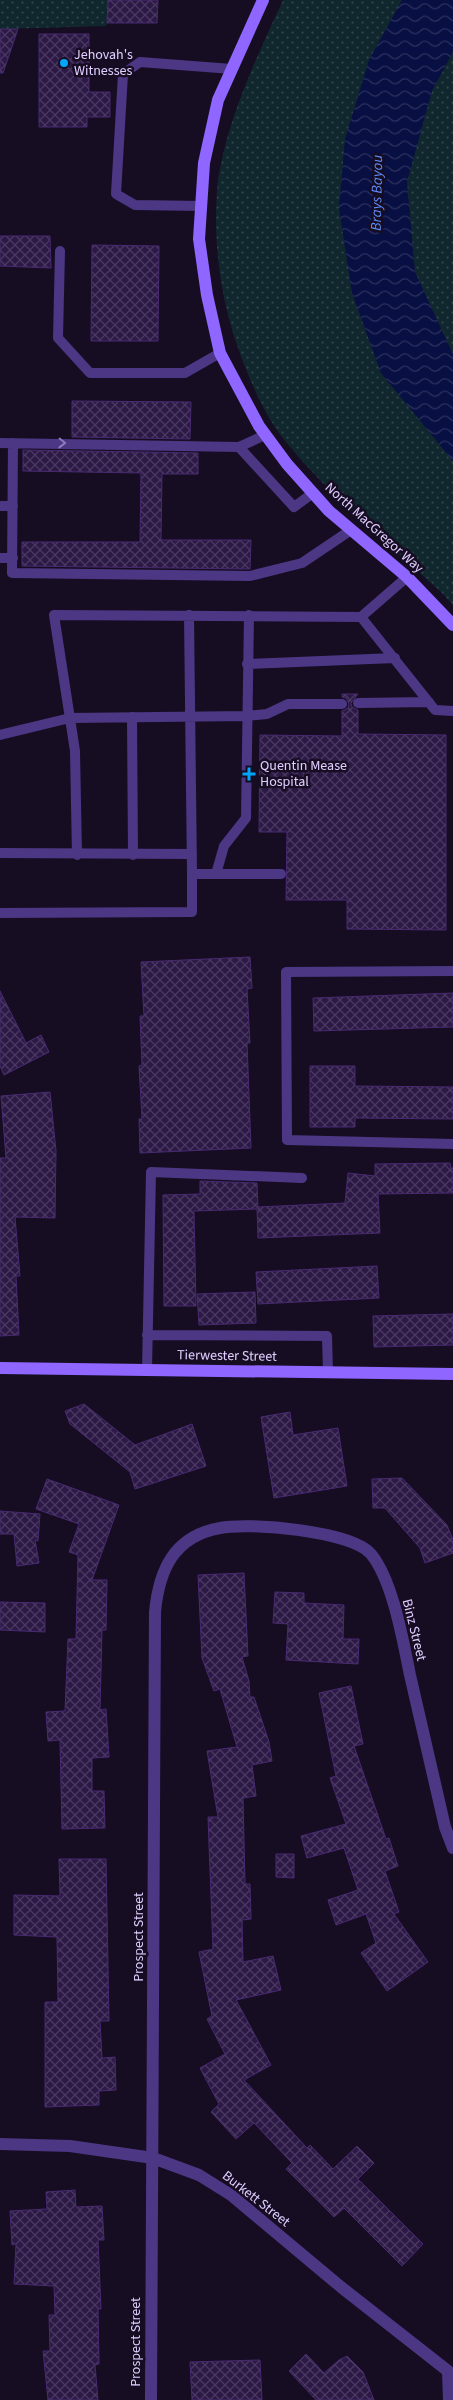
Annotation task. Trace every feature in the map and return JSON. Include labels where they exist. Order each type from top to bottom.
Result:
[{"type":"main road","name":"North MacGregor Way","points":[[263,0],[218,100],[204,163],[199,239],[207,295],[220,353],[258,426],[313,493],[329,511],[407,577],[453,625]]},
{"type":"main road","name":"Tierwester Street","points":[[0,1368],[453,1374]]},
{"type":"street","name":"Binz Street","points":[[241,1526],[320,1533],[350,1542],[370,1552],[382,1572],[397,1616],[445,1827],[453,1848]]},
{"type":"street","name":"Prospect Street","points":[[151,2400],[155,1612],[157,1590],[163,1571],[173,1553],[178,1549],[210,1529],[241,1526]]},
{"type":"street","name":"Burkett Street","points":[[0,2144],[70,2146],[153,2158],[199,2176],[231,2195],[341,2287],[451,2373]]},
{"type":"street","points":[[449,2400],[451,2373]]},
{"type":"lane","points":[[202,206],[135,205],[116,194],[123,74],[140,62],[232,69]]},
{"type":"lane","points":[[60,251],[58,338],[90,373],[186,373],[220,353]]},
{"type":"lane","points":[[0,442],[239,447],[266,435]]},
{"type":"lane","points":[[13,443],[12,573],[250,576],[302,563],[351,530]]},
{"type":"lane","points":[[239,447],[294,507],[313,493]]},
{"type":"lane","points":[[0,506],[13,506]]},
{"type":"lane","points":[[0,558],[12,558]]},
{"type":"lane","points":[[78,855],[75,751],[54,615],[361,617],[407,577]]},
{"type":"lane","points":[[0,913],[192,912],[189,615]]},
{"type":"lane","points":[[216,874],[224,846],[246,818],[247,664],[250,616]]},
{"type":"lane","points":[[361,617],[435,710],[453,711]]},
{"type":"lane","points":[[247,664],[395,658]]},
{"type":"lane","points":[[358,703],[429,702]]},
{"type":"lane","points":[[0,735],[70,718],[246,716],[267,714],[288,704],[342,704]]},
{"type":"lane","points":[[132,717],[133,854]]},
{"type":"lane","points":[[0,853],[78,855],[192,854]]},
{"type":"lane","points":[[192,874],[281,874]]},
{"type":"lane","points":[[453,971],[286,972],[287,1140],[453,1144]]},
{"type":"lane","points":[[147,1370],[151,1172],[302,1178]]},
{"type":"lane","points":[[147,1335],[327,1336],[328,1372]]},
{"type":"green space","points":[[0,0],[108,0],[107,23],[106,26],[0,29]]},
{"type":"green space","points":[[283,0],[453,0],[453,605],[336,496],[279,433],[256,392],[232,329],[223,291],[217,252],[216,212],[220,168],[233,119],[242,94]]},
{"type":"water","name":"Brays Bayou","points":[[402,0],[453,0],[453,52],[432,91],[407,182],[415,272],[453,354],[453,461],[381,373],[352,293],[339,208],[345,139],[369,60]]},
{"type":"building","points":[[108,0],[158,0],[157,23],[107,23]]},
{"type":"building","points":[[0,29],[18,29],[3,73],[0,73]]},
{"type":"building","name":"Jehovah's Witnesses","points":[[39,34],[89,34],[89,92],[110,92],[110,117],[87,117],[87,127],[39,127]]},
{"type":"building","points":[[0,236],[50,236],[51,268],[0,266]]},
{"type":"building","points":[[92,245],[159,246],[158,341],[91,341]]},
{"type":"building","points":[[72,401],[191,402],[190,439],[72,437]]},
{"type":"building","points":[[23,450],[198,453],[198,474],[162,474],[161,540],[251,540],[250,569],[22,566],[22,542],[140,542],[141,473],[23,471]]},
{"type":"building","points":[[342,694],[358,694],[351,703],[352,707],[358,710],[358,734],[446,735],[446,930],[347,929],[347,900],[286,900],[287,832],[259,832],[260,735],[342,736],[342,711],[348,708],[349,704],[346,698],[342,697]]},
{"type":"building","points":[[250,957],[252,988],[247,989],[250,1043],[247,1043],[251,1148],[140,1153],[139,1119],[142,1119],[139,1066],[142,1065],[140,1016],[144,1016],[141,962]]},
{"type":"building","points":[[0,991],[26,1043],[41,1035],[49,1052],[4,1075],[0,1066]]},
{"type":"building","points":[[453,993],[453,1027],[314,1031],[313,998]]},
{"type":"building","points":[[310,1066],[355,1066],[355,1086],[453,1087],[453,1119],[355,1118],[355,1127],[310,1127]]},
{"type":"building","points":[[50,1092],[56,1151],[55,1218],[15,1217],[20,1276],[16,1276],[19,1335],[0,1336],[0,1158],[6,1158],[1,1096]]},
{"type":"building","points":[[450,1163],[451,1168],[453,1168],[453,1193],[378,1194],[380,1233],[258,1238],[257,1209],[194,1211],[196,1306],[164,1306],[163,1195],[200,1194],[200,1181],[257,1183],[258,1207],[345,1203],[348,1173],[375,1176],[375,1164]]},
{"type":"building","points":[[377,1266],[379,1298],[258,1304],[256,1272]]},
{"type":"building","points":[[255,1292],[256,1323],[199,1325],[197,1294]]},
{"type":"building","points":[[453,1314],[453,1345],[374,1347],[373,1316]]},
{"type":"building","points":[[84,1404],[135,1445],[192,1424],[206,1466],[135,1489],[130,1472],[70,1424],[65,1411]]},
{"type":"building","points":[[290,1412],[293,1435],[338,1428],[347,1486],[274,1498],[261,1417]]},
{"type":"building","points":[[402,1478],[447,1525],[453,1540],[453,1553],[425,1563],[420,1548],[385,1508],[373,1508],[372,1479]]},
{"type":"building","points":[[47,1479],[119,1505],[92,1580],[107,1580],[106,1630],[102,1630],[100,1710],[106,1709],[109,1757],[92,1758],[92,1791],[104,1791],[105,1828],[62,1829],[60,1740],[48,1741],[46,1712],[65,1711],[68,1639],[76,1639],[78,1555],[69,1552],[79,1524],[36,1509]]},
{"type":"building","points":[[0,1511],[40,1514],[38,1541],[35,1540],[39,1563],[17,1566],[14,1534],[0,1534]]},
{"type":"building","points":[[244,1573],[248,1656],[242,1657],[249,1681],[250,1697],[254,1697],[269,1742],[272,1761],[252,1765],[256,1796],[243,1798],[245,1884],[250,1884],[251,1919],[242,1920],[243,1962],[273,1956],[281,1990],[236,2000],[271,2065],[244,2080],[307,2148],[310,2145],[333,2169],[357,2146],[374,2163],[358,2179],[423,2244],[402,2266],[344,2208],[334,2217],[286,2169],[292,2163],[254,2123],[236,2139],[211,2112],[219,2104],[200,2068],[225,2054],[207,2019],[212,2016],[199,1952],[213,1949],[208,1817],[218,1817],[207,1751],[237,1747],[220,1689],[214,1691],[202,1658],[198,1575]]},
{"type":"building","points":[[275,1592],[304,1593],[304,1603],[344,1605],[343,1639],[359,1639],[358,1664],[286,1660],[288,1624],[273,1623]]},
{"type":"building","points":[[0,1602],[45,1603],[45,1632],[0,1630]]},
{"type":"building","points":[[351,1686],[363,1744],[354,1746],[386,1839],[389,1838],[398,1866],[385,1871],[399,1912],[394,1914],[428,1962],[387,1991],[361,1953],[376,1943],[366,1914],[336,1925],[328,1900],[358,1890],[344,1848],[307,1858],[301,1836],[346,1824],[330,1778],[336,1776],[319,1693]]},
{"type":"building","points":[[276,1854],[294,1854],[294,1878],[276,1877]]},
{"type":"building","points":[[59,1859],[106,1859],[109,2021],[100,2021],[102,2058],[115,2057],[116,2090],[99,2091],[99,2105],[45,2107],[45,2002],[58,2002],[57,1937],[14,1935],[14,1895],[60,1896]]},
{"type":"building","points":[[75,2190],[76,2207],[102,2206],[104,2240],[98,2240],[101,2309],[98,2309],[99,2364],[95,2365],[98,2400],[48,2400],[43,2351],[50,2351],[49,2315],[55,2315],[54,2286],[14,2284],[16,2244],[12,2245],[10,2211],[47,2209],[46,2192]]},
{"type":"building","points":[[306,2354],[324,2373],[339,2360],[347,2356],[363,2372],[374,2400],[316,2400],[289,2371]]},
{"type":"building","points":[[260,2360],[262,2400],[192,2400],[190,2362]]},
{"type":"place","name":"Jehovah's Witnesses","points":[[64,63]]},
{"type":"place","name":"Quentin Mease Hospital","points":[[249,774]]}]
